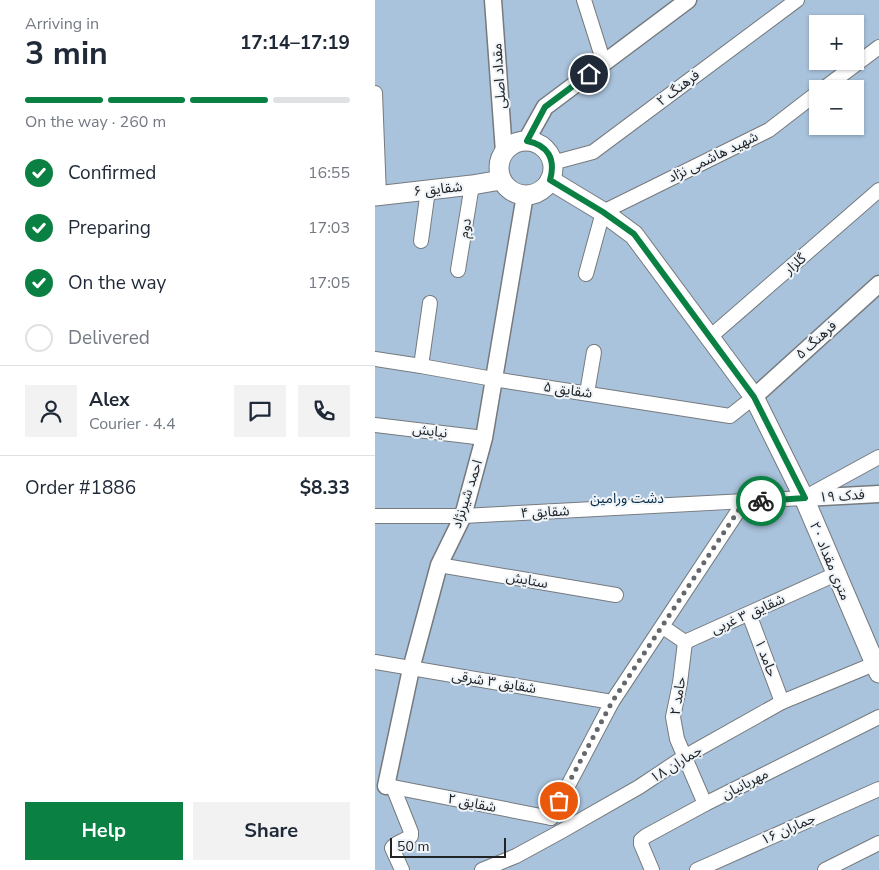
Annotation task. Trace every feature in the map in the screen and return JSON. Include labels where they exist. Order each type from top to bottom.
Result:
[{"type":"main road","points":[[527,141],[543,147],[549,154],[551,172],[544,188],[535,194],[525,195],[515,193],[507,188],[501,180],[499,170],[504,152],[518,142],[527,141]]},
{"type":"main road","name":"۲۰ متری مقداد","points":[[551,172],[634,234],[754,397],[805,498],[835,574],[877,666]]},
{"type":"main road","name":"شقایق ۶","points":[[377,196],[501,180]]},
{"type":"street","name":"مقداد اصلی","points":[[493,0],[504,152]]},
{"type":"street","points":[[584,0],[604,63]]},
{"type":"street","points":[[527,141],[545,107],[688,0]]},
{"type":"street","name":"فرهنگ ۲","points":[[551,172],[593,152],[797,0]]},
{"type":"street","points":[[835,80],[879,47]]},
{"type":"street","points":[[375,93],[377,196]]},
{"type":"street","name":"شهید هاشمی نژاد","points":[[603,212],[769,130],[809,99]]},
{"type":"street","name":"دوم","points":[[458,270],[472,185]]},
{"type":"street","points":[[421,241],[428,190]]},
{"type":"street","name":"گلزار","points":[[710,338],[879,190]]},
{"type":"street","name":"احمد شیرنژاد","points":[[382,787],[439,565],[463,516],[484,438],[525,195]]},
{"type":"street","points":[[586,274],[603,212]]},
{"type":"street","name":"فرهنگ ۵","points":[[754,397],[879,284]]},
{"type":"street","points":[[421,366],[430,303]]},
{"type":"street","points":[[587,393],[595,352]]},
{"type":"street","name":"شقایق ۵","points":[[375,359],[730,416],[754,397]]},
{"type":"street","name":"نیایش","points":[[375,425],[484,438]]},
{"type":"street","points":[[805,498],[879,457]]},
{"type":"street","name":"فدک ۱۹","points":[[805,498],[879,494]]},
{"type":"street","name":"شقایق ۴","points":[[375,516],[463,516],[805,498]]},
{"type":"street","points":[[560,832],[551,818],[612,702],[744,502]]},
{"type":"street","name":"ستایش","points":[[439,565],[616,595]]},
{"type":"street","name":"شقایق ۳ غربی","points":[[685,642],[835,574]]},
{"type":"street","name":"حامد ۱","points":[[749,614],[782,702]]},
{"type":"street","points":[[663,627],[685,642]]},
{"type":"street","name":"حامد ۲","points":[[685,642],[680,683],[673,717],[677,739],[705,804]]},
{"type":"street","name":"شقایق ۳ شرقی","points":[[375,662],[612,702]]},
{"type":"street","name":"جماران ۱۸","points":[[482,870],[516,856],[560,832],[639,787],[684,757],[782,702],[877,666]]},
{"type":"street","name":"مهربانیان","points":[[652,870],[641,844],[641,840],[646,836],[705,804],[879,717]]},
{"type":"street","points":[[382,787],[411,832],[411,836],[408,839],[392,848],[402,870]]},
{"type":"street","name":"شقایق ۲","points":[[382,787],[551,818]]},
{"type":"street","name":"جماران ۱۶","points":[[697,870],[879,789]]},
{"type":"street","points":[[825,870],[879,842]]},
{"type":"green space","name":"دشت ورامین","points":[[375,0],[879,0],[879,870],[375,870]]},
{"type":"way so far","points":[[559,801],[612,702],[744,502],[761,501]]},
{"type":"route","points":[[589,74],[545,107],[527,141],[543,147],[549,154],[552,163],[550,180],[603,212],[634,234],[754,397],[805,498],[761,501]]}]
